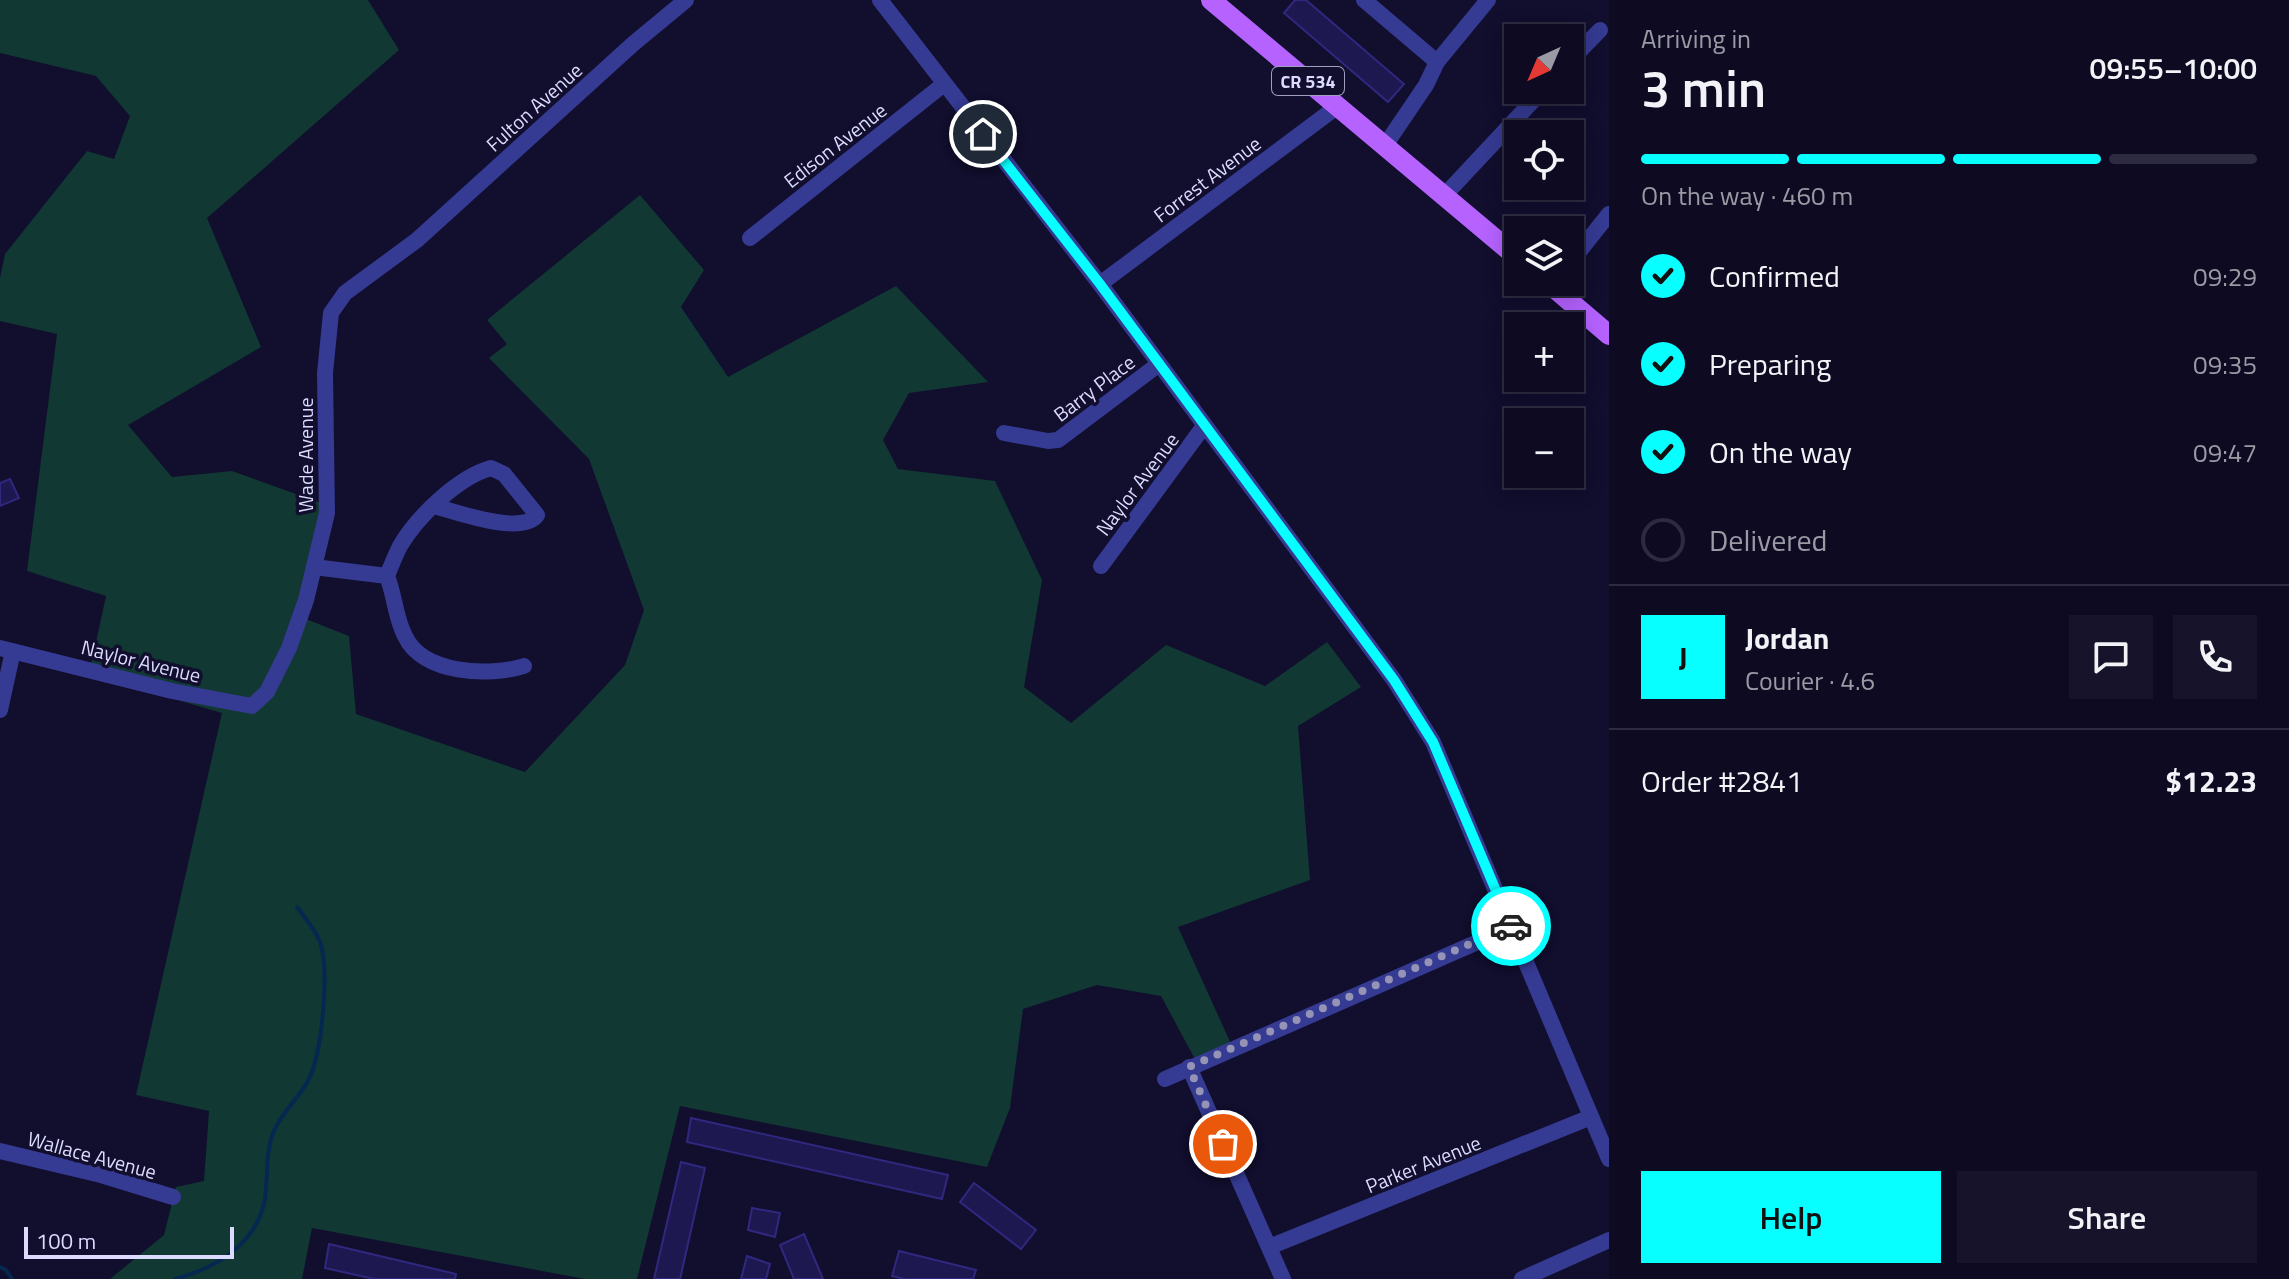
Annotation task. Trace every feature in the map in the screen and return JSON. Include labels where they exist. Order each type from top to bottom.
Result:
[{"type":"main road","name":"CR 534","points":[[1211,0],[1504,247]]},
{"type":"main road","points":[[1566,296],[1609,335]]},
{"type":"street","name":"Fulton Avenue","points":[[410,245],[686,0]]},
{"type":"street","points":[[880,0],[1100,284],[1394,680],[1433,742],[1609,1159]]},
{"type":"street","points":[[1364,0],[1437,62]]},
{"type":"street","points":[[1384,147],[1426,85],[1437,62],[1488,0]]},
{"type":"street","points":[[1584,47],[1600,30]]},
{"type":"street","name":"Edison Avenue","points":[[750,238],[944,84]]},
{"type":"street","points":[[1443,197],[1530,104]]},
{"type":"street","name":"Forrest Avenue","points":[[1100,284],[1338,106]]},
{"type":"street","points":[[1584,245],[1609,214]]},
{"type":"street","name":"Wade Avenue","points":[[267,692],[289,648],[327,513],[325,373],[331,313],[345,293],[410,245]]},
{"type":"street","name":"Barry Place","points":[[1004,433],[1058,440],[1159,364]]},
{"type":"street","name":"Naylor Avenue","points":[[1101,566],[1204,426]]},
{"type":"street","points":[[434,506],[523,525],[533,522],[537,515],[504,474],[491,468],[474,472],[422,516],[399,547],[387,576],[405,639],[431,663],[505,672],[524,666]]},
{"type":"street","points":[[314,567],[387,576]]},
{"type":"street","points":[[0,710],[6,650]]},
{"type":"street","name":"Naylor Avenue","points":[[6,650],[172,691],[252,706],[267,692]]},
{"type":"street","points":[[1165,1079],[1512,927]]},
{"type":"street","points":[[1189,1067],[1283,1279]]},
{"type":"street","name":"Parker Avenue","points":[[1269,1247],[1591,1117]]},
{"type":"street","name":"Wallace Avenue","points":[[0,1151],[101,1175],[173,1197]]},
{"type":"street","points":[[1522,1279],[1609,1240]]},
{"type":"green space","points":[[0,0],[368,0],[399,50],[207,218],[261,347],[128,425],[172,477],[232,471],[324,504],[306,619],[349,636],[356,714],[525,772],[625,665],[644,610],[589,459],[489,358],[507,344],[487,320],[640,195],[704,270],[681,307],[728,377],[896,286],[988,382],[909,393],[883,440],[898,469],[995,481],[1042,580],[1024,687],[1071,723],[1166,645],[1265,686],[1327,642],[1361,687],[1298,726],[1310,880],[1178,927],[1232,1046],[1196,1061],[1161,996],[1097,985],[1023,1009],[1010,1108],[987,1167],[680,1106],[637,1279],[585,1279],[312,1228],[302,1279],[110,1279],[164,1235],[176,1187],[204,1181],[209,1111],[136,1095],[222,713],[89,674],[106,596],[27,571],[57,334],[0,321],[0,278],[5,254],[87,151],[114,159],[130,116],[96,76],[0,53]]},
{"type":"building","points":[[1295,0],[1306,0],[1404,84],[1388,102],[1284,13]]},
{"type":"building","points":[[10,479],[19,498],[0,506],[0,483]]},
{"type":"building","points":[[691,1118],[948,1175],[942,1199],[687,1142]]},
{"type":"building","points":[[681,1162],[705,1168],[680,1279],[654,1279]]},
{"type":"building","points":[[974,1183],[1036,1230],[1021,1249],[960,1202]]},
{"type":"building","points":[[752,1208],[780,1213],[775,1237],[748,1230]]},
{"type":"building","points":[[804,1234],[823,1279],[794,1279],[780,1245]]},
{"type":"building","points":[[329,1244],[456,1274],[455,1279],[374,1279],[325,1268]]},
{"type":"building","points":[[899,1251],[976,1270],[973,1279],[904,1279],[892,1276]]},
{"type":"building","points":[[747,1256],[770,1264],[766,1279],[741,1279]]},
{"type":"waterway","points":[[175,1279],[204,1269],[230,1254],[251,1232],[264,1204],[269,1149],[274,1131],[304,1088],[313,1069],[323,1012],[323,955],[320,942],[297,907]]},
{"type":"waterway","points":[[0,1267],[12,1279]]},
{"type":"way so far","points":[[1223,1144],[1189,1067],[1511,926]]},
{"type":"route","points":[[983,134],[1100,284],[1394,680],[1433,742],[1511,926]]}]
